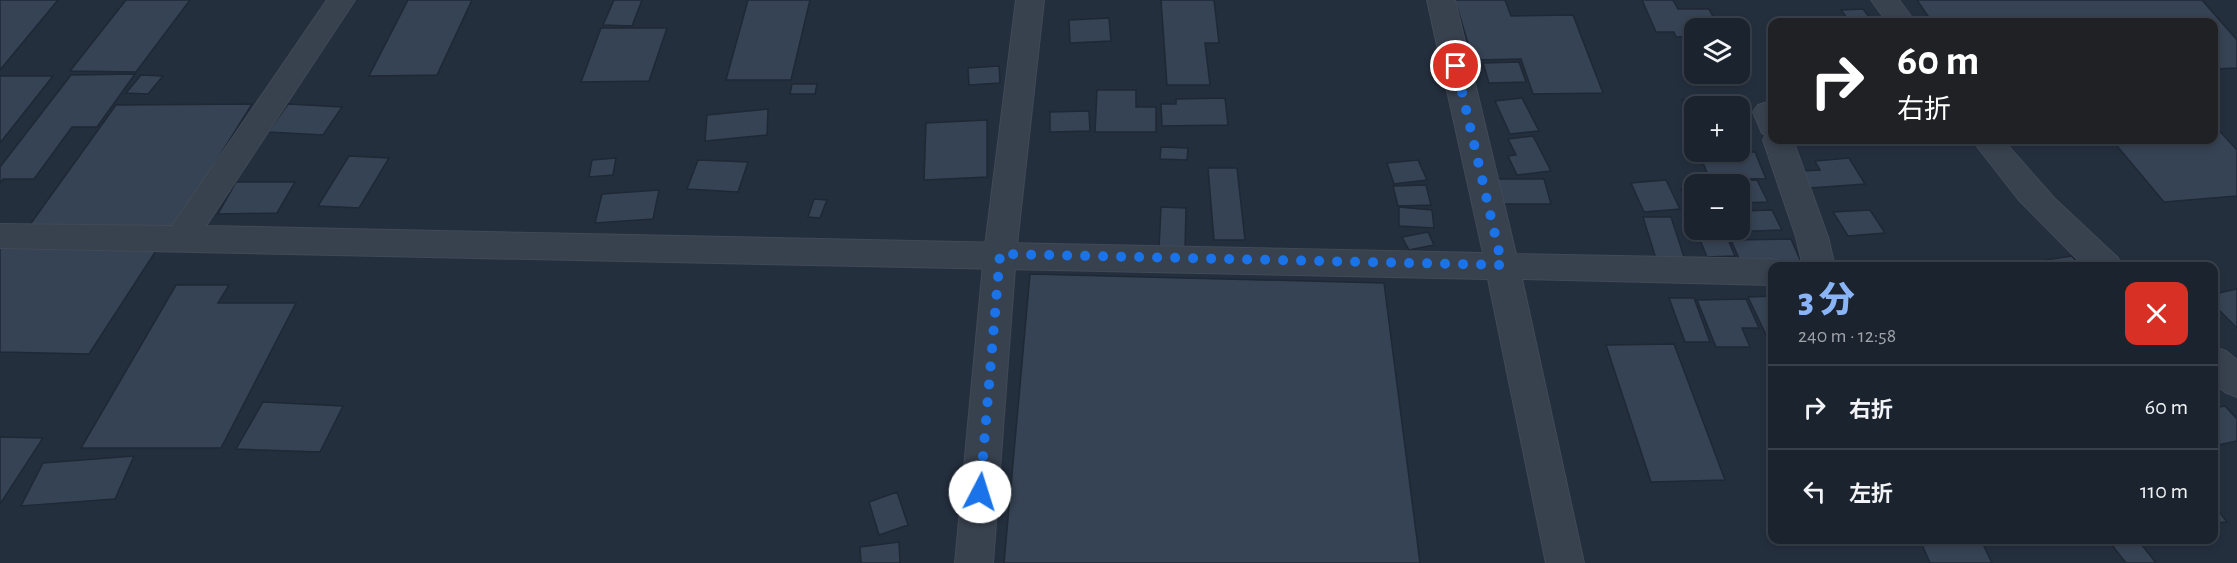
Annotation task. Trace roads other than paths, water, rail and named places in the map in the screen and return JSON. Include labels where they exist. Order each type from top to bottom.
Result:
[{"type":"street","points":[[181,238],[340,0]]},
{"type":"street","points":[[974,563],[1000,254],[1030,0]]},
{"type":"street","points":[[1441,0],[1502,265],[1565,563]]},
{"type":"street","points":[[1885,0],[1898,18]]},
{"type":"street","points":[[1779,144],[1812,237],[1818,262]]},
{"type":"street","points":[[1990,144],[2062,229],[2100,262]]},
{"type":"street","points":[[0,236],[1000,254],[1768,272]]},
{"type":"street","points":[[2218,365],[2237,382]]}]
